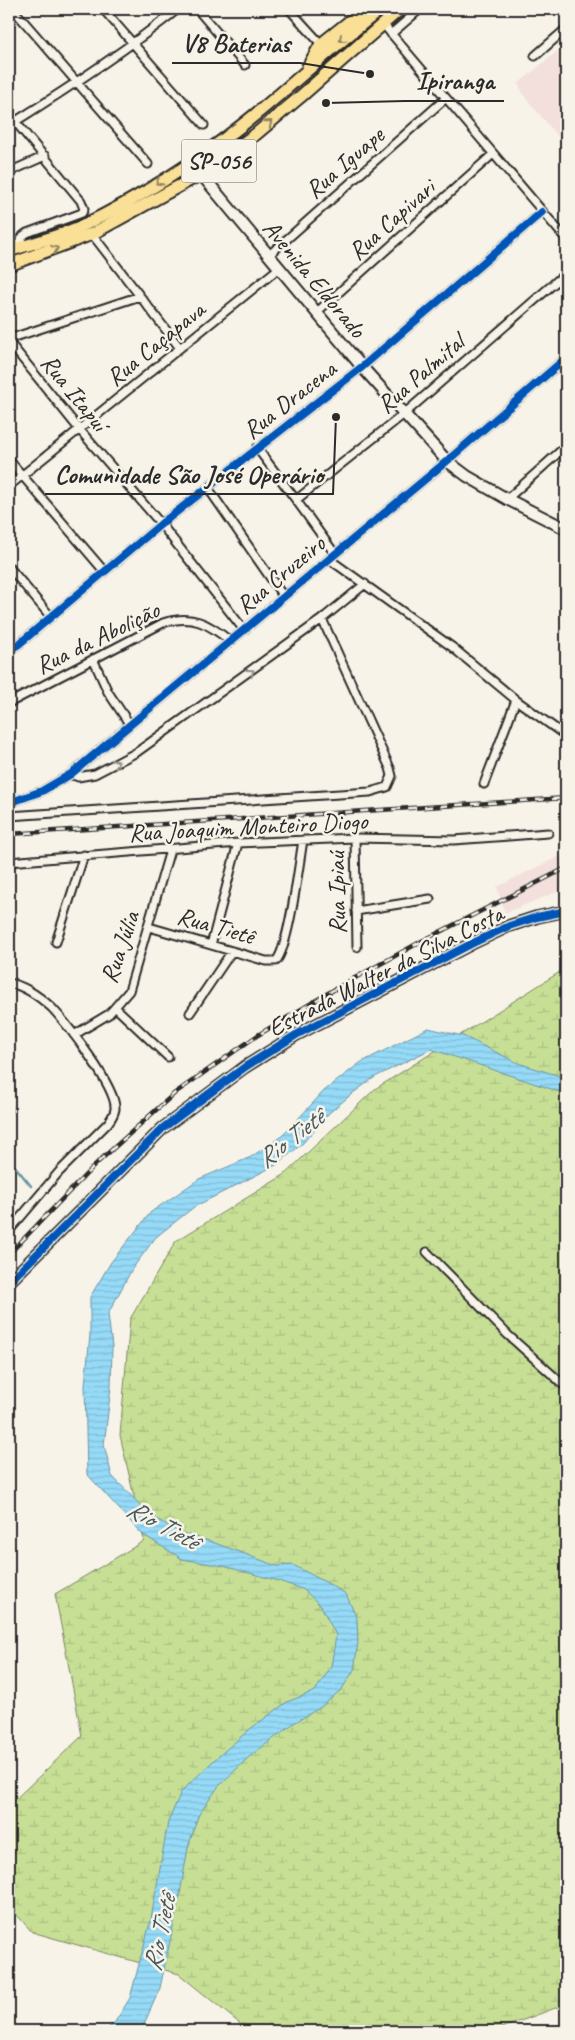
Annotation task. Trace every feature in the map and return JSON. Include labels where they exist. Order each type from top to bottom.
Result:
[{"type":"main road","points":[[306,71],[320,44],[365,9]]},
{"type":"main road","name":"SP-056","points":[[12,250],[48,239],[83,225],[204,154],[242,125],[346,35],[380,9]]},
{"type":"main road","name":"SP-056","points":[[9,265],[92,234],[201,174],[256,134],[400,9]]},
{"type":"street","points":[[13,9],[76,84],[148,164]]},
{"type":"street","points":[[102,9],[204,125]]},
{"type":"street","points":[[16,122],[134,44],[178,9]]},
{"type":"street","points":[[197,9],[245,65]]},
{"type":"street","points":[[289,9],[320,44]]},
{"type":"street","points":[[391,34],[420,9]]},
{"type":"street","points":[[383,24],[566,239]]},
{"type":"street","points":[[535,56],[566,29]]},
{"type":"street","name":"Rua Iguape","points":[[269,255],[446,98]]},
{"type":"street","points":[[9,114],[81,201],[84,209],[82,213],[27,232],[12,250]]},
{"type":"street","name":"Rua Capivari","points":[[317,312],[492,154]]},
{"type":"street","points":[[9,172],[45,156]]},
{"type":"street","name":"Avenida Eldorado","points":[[201,174],[362,367],[447,461],[467,476],[507,499],[566,528]]},
{"type":"street","name":"Rua Dracena","points":[[9,650],[161,524],[362,367],[542,212]]},
{"type":"street","points":[[92,234],[180,348]]},
{"type":"street","name":"Rua Caçapava","points":[[9,486],[279,268]]},
{"type":"street","name":"Rua Palmital","points":[[296,500],[404,414],[566,273]]},
{"type":"street","points":[[9,340],[140,296]]},
{"type":"street","name":"Rua Itapuí","points":[[9,340],[79,429],[161,524],[244,630]]},
{"type":"street","name":"Rua Cruzeiro","points":[[9,802],[42,791],[71,774],[447,461],[566,358]]},
{"type":"street","points":[[507,499],[566,446]]},
{"type":"street","points":[[256,448],[296,500],[332,556],[365,584],[452,647],[516,700],[566,736]]},
{"type":"street","points":[[9,460],[104,571]]},
{"type":"street","points":[[208,488],[283,596]]},
{"type":"street","points":[[9,566],[51,617]]},
{"type":"street","points":[[71,774],[78,777],[95,774],[137,752],[322,619],[365,584]]},
{"type":"street","name":"Rua da Abolição","points":[[9,703],[163,623],[173,620],[184,619],[201,622],[214,628],[230,641]]},
{"type":"street","points":[[9,816],[370,792],[383,789],[390,782],[392,776],[390,768],[322,619]]},
{"type":"street","points":[[93,659],[108,692],[130,725]]},
{"type":"street","points":[[484,784],[516,700]]},
{"type":"street","name":"Rua Joaquim Monteiro Diogo","points":[[9,862],[238,843],[355,838],[454,840],[548,833]]},
{"type":"street","name":"Rua Ipiaú","points":[[355,838],[356,947]]},
{"type":"street","name":"Rua Tietê","points":[[149,927],[273,962],[279,958],[284,942],[302,840]]},
{"type":"street","points":[[211,944],[238,843]]},
{"type":"street","name":"Rua Júlia","points":[[74,1035],[116,1008],[129,991],[170,850]]},
{"type":"street","points":[[56,942],[84,855]]},
{"type":"street","points":[[356,911],[430,899]]},
{"type":"street","name":"Estrada Walter da Silva Costa","points":[[9,1282],[163,1128],[245,1067],[296,1035],[471,944],[509,926],[536,917],[566,911]]},
{"type":"street","points":[[190,1013],[232,951]]},
{"type":"street","points":[[9,983],[28,990],[52,1008],[98,1069],[114,1101],[115,1108],[113,1116],[108,1123],[58,1172],[9,1231]]},
{"type":"street","points":[[116,1008],[168,1057]]},
{"type":"street","points":[[427,1252],[508,1334],[566,1388]]},
{"type":"shaded area","points":[[566,44],[566,144],[526,98],[518,84]]},
{"type":"shaded area","points":[[566,853],[566,888],[505,913],[497,887]]},
{"type":"green space","points":[[562,952],[566,952],[566,2004],[494,2031],[249,2031],[179,1974],[32,1932],[9,1906],[9,1805],[82,1736],[55,1594],[144,1541],[120,1435],[130,1319],[176,1241],[284,1175],[375,1089],[563,970]]},
{"type":"water","name":"Rio Tietê","points":[[428,1028],[463,1036],[518,1063],[566,1078],[566,1094],[431,1049],[375,1077],[329,1113],[302,1144],[276,1165],[194,1207],[156,1237],[132,1269],[108,1314],[112,1347],[111,1387],[104,1445],[112,1476],[150,1515],[179,1532],[277,1566],[293,1565],[346,1594],[357,1619],[358,1642],[354,1670],[342,1689],[321,1707],[294,1723],[249,1757],[218,1787],[198,1816],[188,1848],[160,1988],[141,2031],[105,2031],[115,2022],[130,1998],[151,1919],[168,1822],[181,1792],[250,1729],[287,1702],[315,1691],[331,1667],[336,1635],[321,1606],[304,1590],[279,1581],[223,1566],[182,1559],[142,1534],[87,1474],[85,1385],[90,1335],[90,1297],[111,1262],[151,1212],[199,1179],[251,1157],[283,1135],[324,1091],[360,1063]]},
{"type":"waterway","points":[[9,1095],[12,1108],[9,1119]]},
{"type":"waterway","points":[[9,1159],[31,1186]]},
{"type":"railway","points":[[9,834],[566,798]]},
{"type":"railway","points":[[9,1254],[97,1163],[175,1093],[258,1035],[335,989],[422,941],[566,868]]},
{"type":"cycle path","points":[[9,650],[19,644],[161,524],[362,367],[542,212]]},
{"type":"cycle path","points":[[9,803],[42,791],[71,774],[447,461],[566,358]]},
{"type":"cycle path","points":[[9,1282],[163,1128],[245,1067],[296,1035],[471,944],[509,926],[537,917],[566,911]]},
{"type":"place","name":"V8 Baterias","points":[[370,74]]},
{"type":"place","name":"Ipiranga","points":[[326,103]]},
{"type":"place","name":"Comunidade São José Operário","points":[[336,417]]}]
